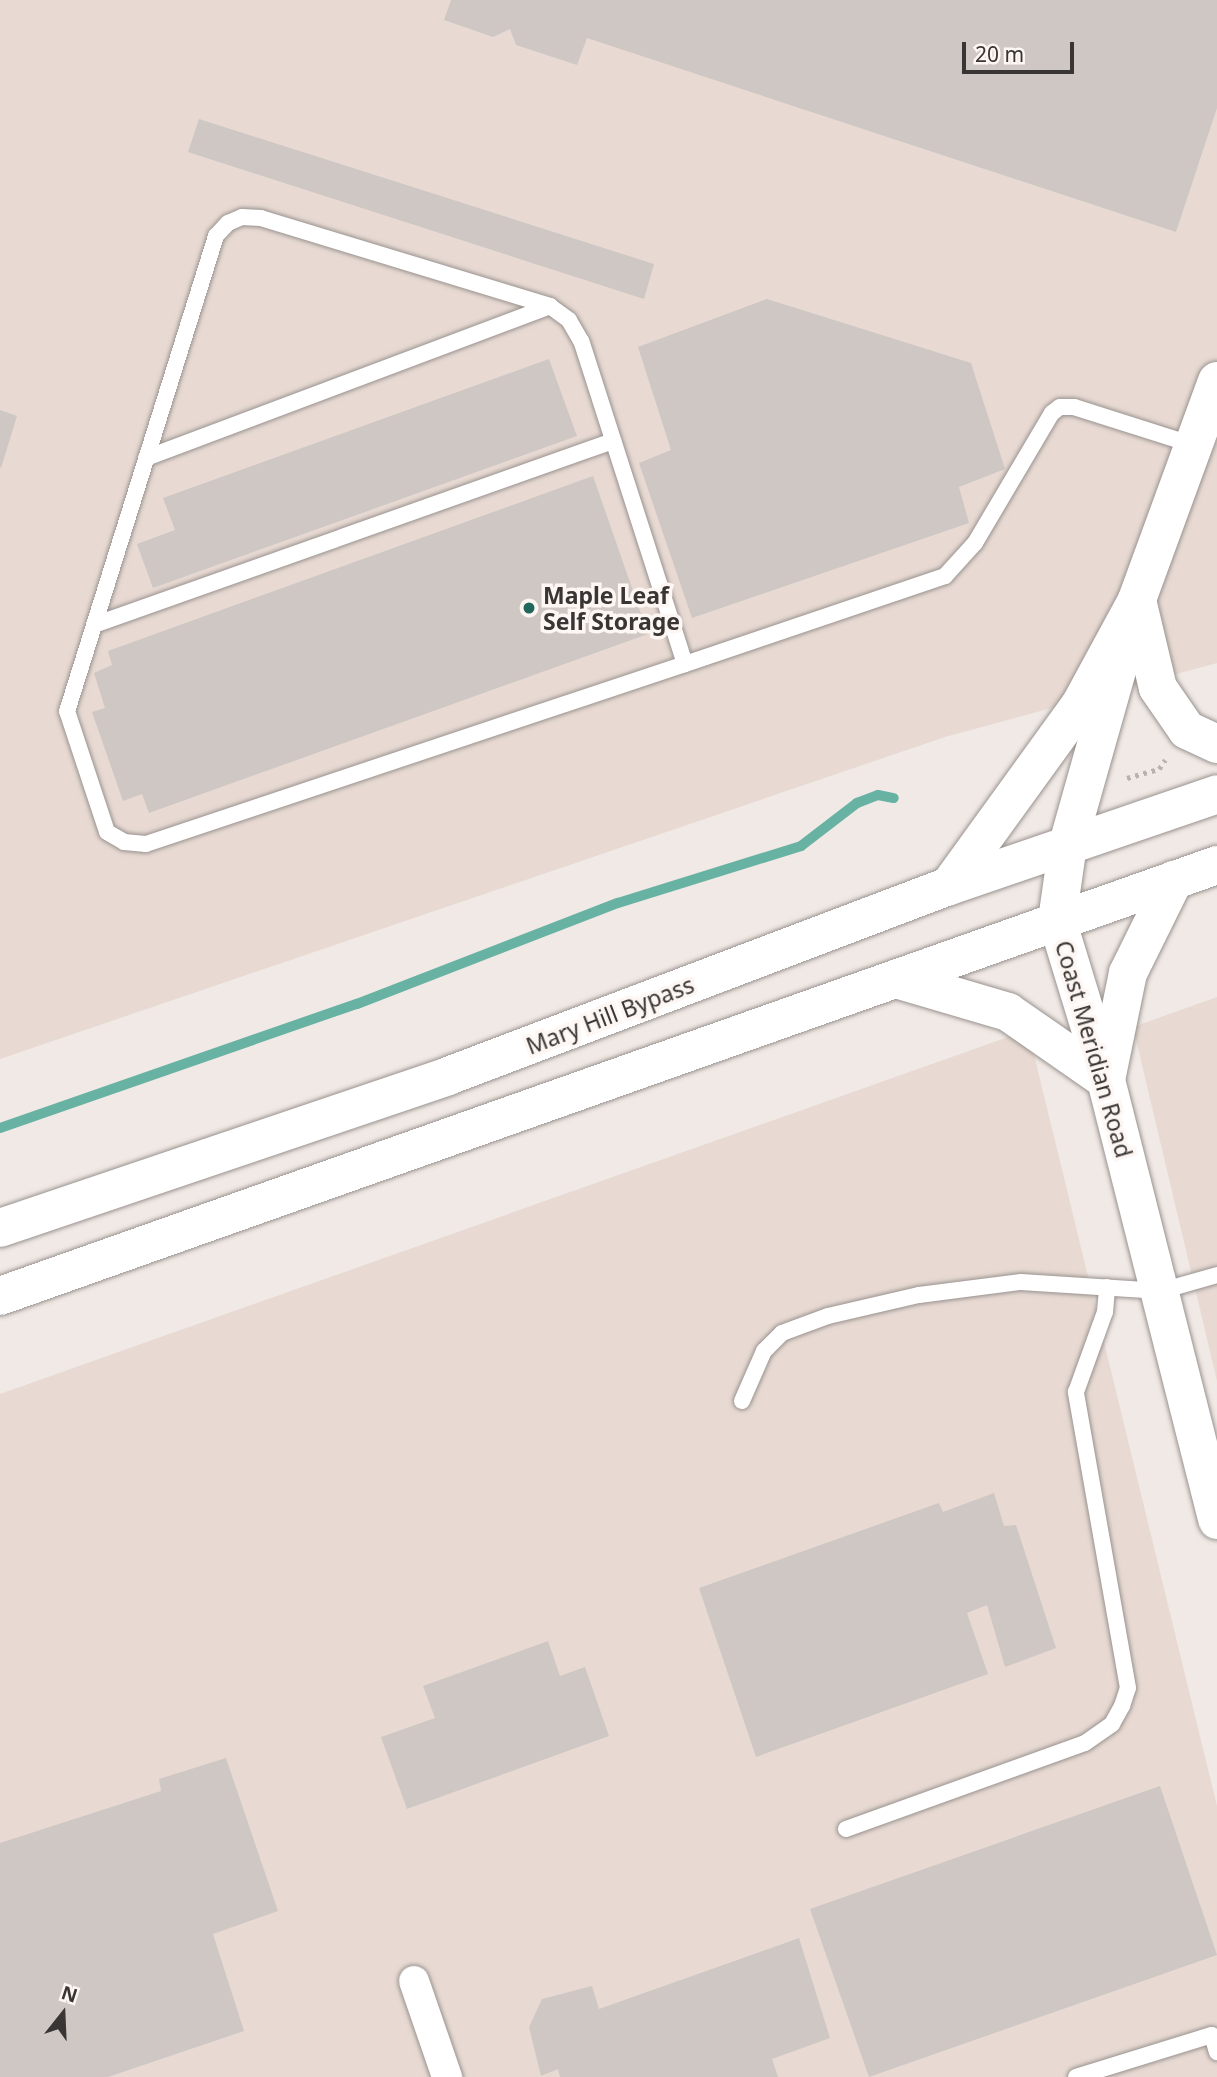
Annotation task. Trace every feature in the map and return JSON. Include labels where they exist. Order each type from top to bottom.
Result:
[{"type":"main road","name":"Coast Meridian Road","points":[[1217,382],[1137,600],[1068,844],[1057,920],[1106,1080],[1217,1520]]},
{"type":"main road","points":[[1137,600],[1158,688],[1187,730],[1217,744]]},
{"type":"main road","points":[[949,887],[1080,705],[1137,600]]},
{"type":"main road","name":"Mary Hill Bypass","points":[[0,1228],[448,1076],[949,887],[1217,794]]},
{"type":"main road","points":[[0,1296],[1217,865]]},
{"type":"main road","points":[[896,979],[1008,1012],[1106,1080],[1128,973],[1174,880]]},
{"type":"street","points":[[414,1981],[447,2077]]},
{"type":"lane","points":[[685,664],[581,341],[569,320],[550,306],[261,218],[242,217],[228,223],[216,236],[67,712],[107,832],[124,842],[146,844],[685,664],[945,576],[975,543],[1052,412],[1060,407],[1074,407],[1194,445]]},
{"type":"lane","points":[[146,458],[550,306]]},
{"type":"lane","points":[[94,625],[613,441]]},
{"type":"lane","points":[[742,1401],[752,1372],[782,1333],[828,1316],[919,1295],[1021,1282],[1161,1291],[1217,1275]]},
{"type":"lane","points":[[846,1829],[1085,1742],[1112,1724],[1122,1706],[1128,1688],[1076,1392],[1105,1312],[1107,1287]]},
{"type":"lane","points":[[1076,2077],[1212,2035],[1217,2052]]},
{"type":"path","points":[[1116,781],[1158,769],[1173,749]]},
{"type":"shaded area","points":[[0,0],[1217,0],[1217,663],[945,737],[0,1059]]},
{"type":"shaded area","points":[[1217,997],[1217,1381],[1133,1027]]},
{"type":"shaded area","points":[[1028,1030],[1217,1806],[1217,2077],[0,2077],[0,1394]]},
{"type":"building","points":[[451,0],[1217,0],[1217,108],[1176,232],[587,38],[577,65],[516,45],[510,29],[493,37],[444,20]]},
{"type":"building","points":[[199,119],[654,264],[644,299],[188,152]]},
{"type":"building","points":[[767,299],[971,363],[1005,469],[959,487],[969,523],[692,618],[639,463],[671,450],[638,347]]},
{"type":"building","points":[[549,359],[577,436],[153,588],[137,544],[175,530],[163,498]]},
{"type":"building","points":[[0,410],[17,416],[1,468],[0,467]]},
{"type":"building","points":[[593,476],[648,634],[149,813],[142,794],[123,801],[92,712],[105,708],[94,673],[112,665],[108,651]]},
{"type":"building","points":[[994,1493],[1004,1526],[1016,1525],[1056,1648],[1005,1667],[987,1605],[967,1613],[988,1674],[756,1757],[699,1588],[939,1503],[943,1512]]},
{"type":"building","points":[[548,1641],[560,1676],[585,1667],[609,1736],[407,1809],[381,1737],[435,1718],[423,1686]]},
{"type":"building","points":[[226,1758],[278,1911],[213,1934],[244,2031],[108,2077],[0,2077],[0,1843],[161,1791],[159,1779]]},
{"type":"building","points":[[1160,1786],[1217,1955],[869,2077],[810,1909]]},
{"type":"building","points":[[799,1938],[830,2038],[772,2059],[778,2077],[560,2077],[558,2069],[541,2076],[529,2027],[542,1999],[592,1986],[599,2009]]},
{"type":"waterway","points":[[0,1128],[357,1004],[618,903],[801,846],[857,803],[878,795],[894,798]]},
{"type":"place","name":"Maple Leaf Self Storage","points":[[529,608]]}]
